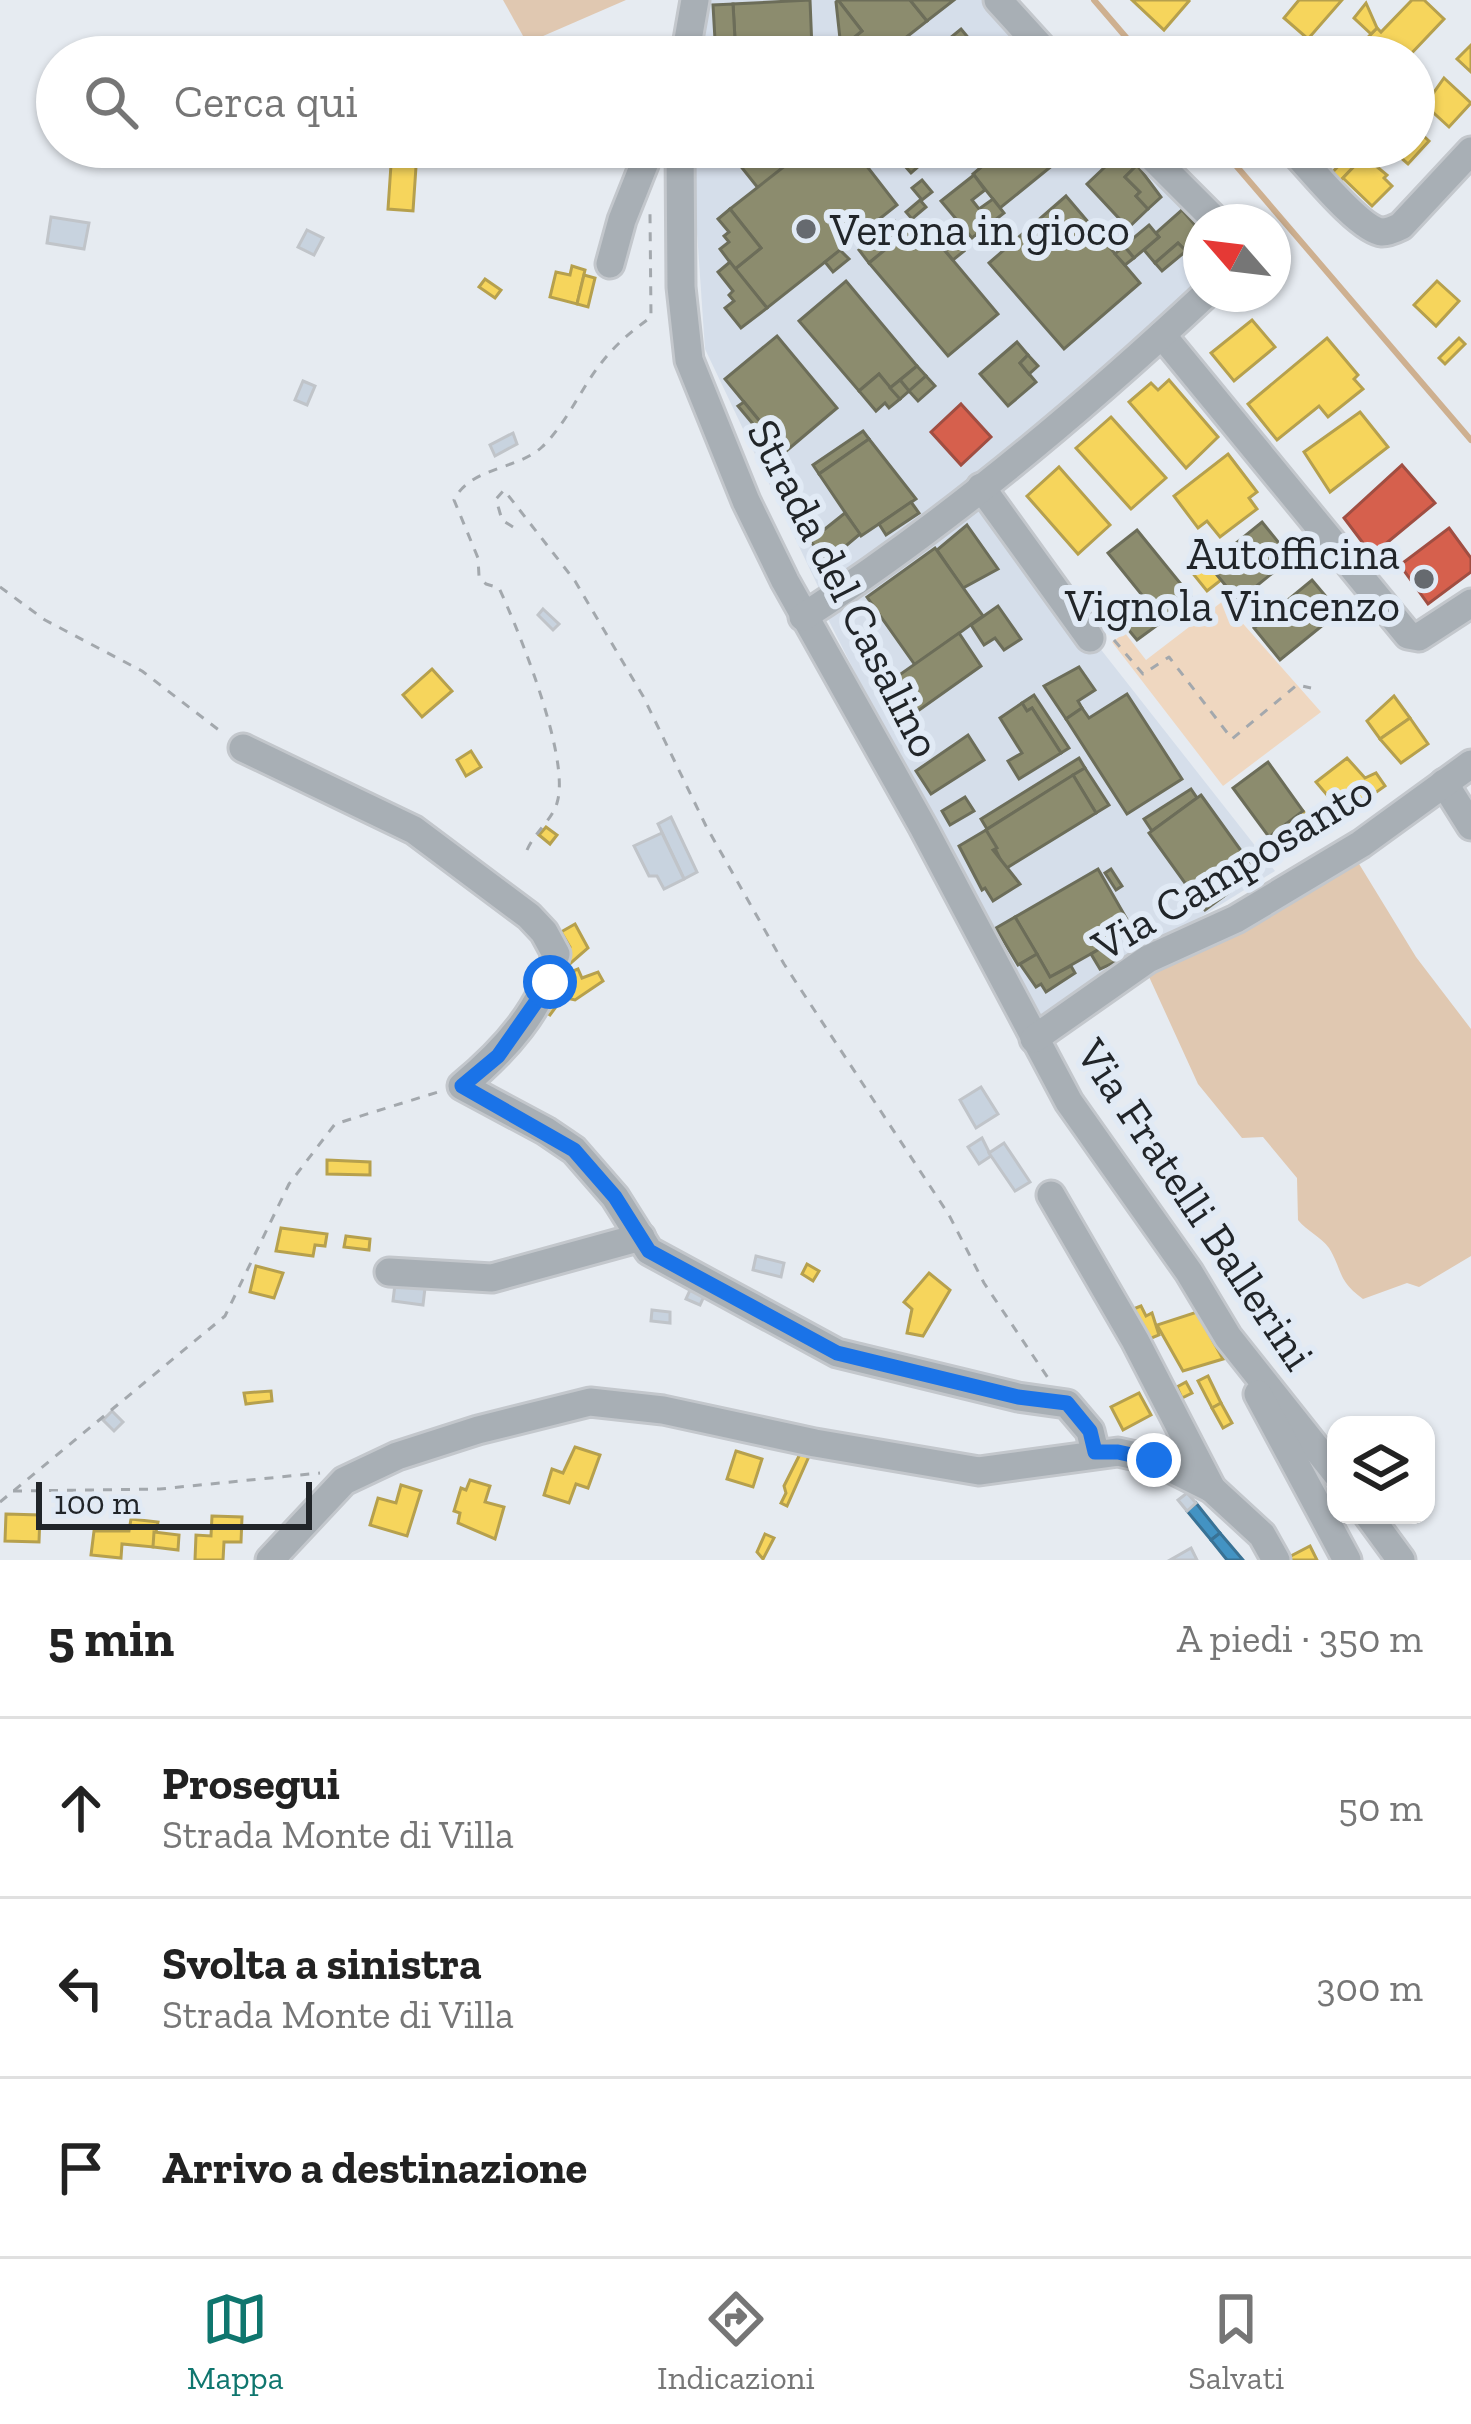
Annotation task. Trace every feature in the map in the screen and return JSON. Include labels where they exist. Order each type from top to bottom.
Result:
[{"type":"street","points":[[689,36],[695,0]]},
{"type":"street","points":[[998,0],[1031,36]]},
{"type":"street","points":[[1310,168],[1349,209],[1373,228],[1388,232],[1401,226],[1471,151]]},
{"type":"street","points":[[610,264],[643,168]]},
{"type":"street","name":"Strada del Casalino","points":[[680,168],[682,304],[689,360],[746,501],[803,617],[923,827],[1034,1039]]},
{"type":"street","points":[[1163,168],[1199,204]]},
{"type":"street","points":[[803,617],[882,566],[1186,312]]},
{"type":"street","points":[[1162,335],[1408,634],[1419,637],[1471,603]]},
{"type":"street","points":[[981,487],[1090,638]]},
{"type":"street","points":[[243,748],[414,830],[544,932],[556,954],[550,982],[498,1056],[462,1086],[574,1150],[615,1197],[649,1251],[837,1353],[1018,1397],[1067,1403],[1090,1431],[1095,1452]]},
{"type":"street","name":"Via Camposanto","points":[[1034,1039],[1148,959],[1216,927],[1361,844],[1471,764]]},
{"type":"street","points":[[1444,783],[1471,826]]},
{"type":"street","name":"Via Fratelli Ballerini","points":[[1034,1039],[1069,1102],[1190,1272],[1228,1337],[1327,1462]]},
{"type":"street","points":[[1051,1195],[1135,1340],[1212,1489]]},
{"type":"street","points":[[389,1272],[492,1278],[640,1237]]},
{"type":"street","points":[[1228,1337],[1347,1560]]},
{"type":"street","points":[[270,1560],[344,1481],[398,1456],[478,1430],[590,1402],[663,1410],[836,1447],[980,1471],[1095,1452],[1154,1460],[1212,1489],[1262,1535],[1276,1560]]},
{"type":"street","points":[[1375,1524],[1401,1560]]},
{"type":"path","points":[[527,850],[560,798],[553,749],[528,651],[499,588],[479,576],[478,558],[454,500],[463,488],[492,469],[539,450],[590,384],[599,364],[623,336],[651,317],[651,200]]},
{"type":"path","points":[[513,527],[502,520],[496,499],[504,490],[575,581],[643,696],[706,826],[784,964],[950,1215],[984,1283],[1067,1403]]},
{"type":"path","points":[[0,587],[45,620],[142,671],[243,748]]},
{"type":"path","points":[[1090,638],[1107,635],[1124,647],[1143,674],[1169,657],[1232,739],[1297,685],[1311,688]]},
{"type":"path","points":[[0,1502],[225,1316],[290,1184],[335,1124],[462,1086]]},
{"type":"path","points":[[13,1491],[160,1490],[327,1472],[344,1481]]},
{"type":"shaded area","points":[[503,0],[626,0],[543,36],[523,36]]},
{"type":"shaded area","points":[[707,0],[1005,0],[1038,36],[702,36]]},
{"type":"shaded area","points":[[694,168],[1165,168],[1189,204],[1183,204],[1183,301],[1017,448],[825,601],[705,349]]},
{"type":"shaded area","points":[[981,497],[1275,871],[1038,1018],[944,849],[828,619]]},
{"type":"shaded area","points":[[1223,601],[1321,712],[1223,786],[1112,642],[1125,633],[1146,660]]},
{"type":"shaded area","points":[[1353,854],[1416,957],[1471,1029],[1471,1256],[1419,1287],[1407,1283],[1363,1299],[1345,1281],[1329,1248],[1298,1220],[1297,1178],[1263,1137],[1242,1138],[1198,1084],[1145,968]]},
{"type":"building: Abitazioni","points":[[1132,0],[1188,0],[1189,1],[1164,30]]},
{"type":"building: Abitazioni","points":[[1299,0],[1342,0],[1311,36],[1284,18]]},
{"type":"building: Abitazioni","points":[[1412,0],[1424,0],[1444,19],[1428,36],[1369,36],[1377,28],[1381,32]]},
{"type":"building: Abitazioni","points":[[1366,3],[1377,28],[1371,34],[1354,18]]},
{"type":"building: Abitazioni","points":[[1471,45],[1471,72],[1457,59]]},
{"type":"building: Abitazioni","points":[[1444,78],[1471,103],[1449,127],[1435,114],[1435,91]]},
{"type":"building: Abitazioni","points":[[391,168],[416,168],[413,211],[388,209]]},
{"type":"building: Abitazioni","points":[[1336,168],[1352,168],[1338,183],[1330,175]]},
{"type":"building: Abitazioni","points":[[1353,168],[1379,168],[1392,186],[1372,206],[1343,178]]},
{"type":"building: Abitazioni","points":[[572,266],[585,270],[577,304],[550,297],[556,272],[570,275]]},
{"type":"building: Abitazioni","points":[[584,275],[595,278],[588,307],[577,304]]},
{"type":"building: Abitazioni","points":[[485,279],[501,290],[495,298],[479,287]]},
{"type":"building: Abitazioni","points":[[1437,281],[1459,301],[1436,326],[1414,305]]},
{"type":"building: Abitazioni","points":[[1252,320],[1275,347],[1234,381],[1211,353]]},
{"type":"building: Abitazioni","points":[[1327,338],[1358,375],[1354,379],[1363,389],[1328,417],[1319,406],[1277,440],[1248,404]]},
{"type":"building: Abitazioni","points":[[1459,338],[1465,344],[1445,364],[1439,358]]},
{"type":"building: Abitazioni","points":[[1169,380],[1218,437],[1186,468],[1129,402],[1151,383],[1158,390]]},
{"type":"building: Abitazioni","points":[[1360,412],[1388,447],[1330,492],[1304,452]]},
{"type":"building: Abitazioni","points":[[1111,417],[1166,478],[1131,509],[1076,448]]},
{"type":"building: Abitazioni","points":[[1228,454],[1257,492],[1249,498],[1257,509],[1220,537],[1207,521],[1198,528],[1174,496]]},
{"type":"building: Abitazioni","points":[[1059,467],[1110,525],[1078,554],[1027,496]]},
{"type":"building: Abitazioni","points":[[1200,553],[1221,580],[1207,591],[1186,565]]},
{"type":"building: Abitazioni","points":[[432,669],[452,691],[422,717],[403,695]]},
{"type":"building: Abitazioni","points":[[1394,696],[1410,718],[1380,739],[1367,721]]},
{"type":"building: Abitazioni","points":[[1410,718],[1428,744],[1401,763],[1380,739]]},
{"type":"building: Abitazioni","points":[[471,751],[481,767],[466,776],[457,760]]},
{"type":"building: Abitazioni","points":[[1347,758],[1365,778],[1376,773],[1385,786],[1344,815],[1316,782]]},
{"type":"building: Abitazioni","points":[[1303,811],[1314,825],[1279,850],[1269,837]]},
{"type":"building: Abitazioni","points":[[546,827],[557,835],[550,844],[539,835]]},
{"type":"building: Abitazioni","points":[[575,924],[588,948],[565,968],[575,981],[550,1015],[540,1008],[570,947],[561,932]]},
{"type":"building: Abitazioni","points":[[578,969],[582,978],[598,972],[603,981],[575,1000],[562,997],[575,981],[568,973]]},
{"type":"building: Abitazioni","points":[[327,1160],[370,1162],[370,1175],[327,1174]]},
{"type":"building: Abitazioni","points":[[281,1228],[327,1234],[325,1246],[315,1245],[313,1256],[276,1251]]},
{"type":"building: Abitazioni","points":[[346,1236],[370,1239],[369,1250],[344,1247]]},
{"type":"building: Abitazioni","points":[[807,1264],[819,1271],[813,1281],[802,1274]]},
{"type":"building: Abitazioni","points":[[256,1266],[283,1273],[274,1298],[250,1292]]},
{"type":"building: Abitazioni","points":[[929,1273],[950,1290],[923,1336],[907,1333],[912,1309],[904,1302]]},
{"type":"building: Abitazioni","points":[[1141,1306],[1146,1316],[1152,1313],[1159,1335],[1144,1341],[1128,1311]]},
{"type":"building: Abitazioni","points":[[1197,1312],[1223,1359],[1183,1371],[1157,1325]]},
{"type":"building: Abitazioni","points":[[1208,1376],[1221,1403],[1212,1408],[1198,1381]]},
{"type":"building: Abitazioni","points":[[1186,1382],[1192,1393],[1182,1398],[1177,1387]]},
{"type":"building: Abitazioni","points":[[271,1391],[272,1401],[246,1404],[244,1393]]},
{"type":"building: Abitazioni","points":[[1139,1393],[1151,1415],[1123,1430],[1111,1407]]},
{"type":"building: Abitazioni","points":[[1221,1403],[1232,1423],[1223,1428],[1212,1408]]},
{"type":"building: Abitazioni","points":[[575,1447],[600,1455],[588,1488],[576,1484],[569,1503],[544,1495],[552,1469],[563,1473]]},
{"type":"building: Abitazioni","points":[[736,1451],[762,1459],[753,1487],[727,1479]]},
{"type":"building: Abitazioni","points":[[801,1452],[810,1454],[787,1506],[781,1503],[784,1486]]},
{"type":"building: Abitazioni","points":[[470,1480],[490,1486],[485,1502],[504,1507],[495,1539],[458,1523],[460,1513],[454,1511],[461,1488],[466,1490]]},
{"type":"building: Abitazioni","points":[[401,1485],[421,1491],[407,1536],[370,1525],[378,1498],[396,1503]]},
{"type":"building: Abitazioni","points":[[6,1514],[40,1515],[39,1542],[5,1541]]},
{"type":"building: Abitazioni","points":[[212,1516],[242,1517],[241,1542],[224,1542],[223,1560],[195,1560],[196,1535],[211,1536]]},
{"type":"building: Abitazioni","points":[[131,1519],[158,1522],[153,1547],[122,1544],[121,1558],[91,1555],[94,1531],[129,1531]]},
{"type":"building: Abitazioni","points":[[154,1532],[179,1535],[178,1550],[153,1547]]},
{"type":"building: Abitazioni","points":[[765,1534],[774,1538],[763,1559],[757,1552]]},
{"type":"building: Abitazioni","points":[[1310,1546],[1317,1560],[1290,1560],[1289,1557]]},
{"type":"building: Negozi","points":[[961,404],[991,437],[961,465],[931,432]]},
{"type":"building: Negozi","points":[[1402,465],[1435,503],[1372,555],[1344,518]]},
{"type":"building: Negozi","points":[[1449,528],[1471,558],[1471,572],[1428,604],[1400,565]]},
{"type":"building: Scuole","points":[[1196,1503],[1220,1533],[1211,1540],[1187,1511]]},
{"type":"building: Scuole","points":[[1220,1533],[1243,1560],[1227,1560],[1211,1540]]},
{"type":"building: Industria","points":[[810,0],[811,36],[735,36],[733,4]]},
{"type":"building: Industria","points":[[838,0],[910,0],[927,21],[908,36],[856,36],[862,31]]},
{"type":"building: Industria","points":[[910,0],[954,0],[927,21]]},
{"type":"building: Industria","points":[[836,2],[862,31],[856,36],[840,36]]},
{"type":"building: Industria","points":[[733,4],[735,36],[715,36],[713,5]]},
{"type":"building: Industria","points":[[742,168],[783,168],[758,188]]},
{"type":"building: Industria","name":"Verona in gioco","points":[[782,168],[868,168],[897,205],[767,308],[735,269],[761,248],[730,209]]},
{"type":"building: Industria","points":[[980,168],[1049,168],[1000,208],[973,174]]},
{"type":"building: Industria","points":[[1104,168],[1134,168],[1125,177],[1148,209],[1128,228],[1087,184]]},
{"type":"building: Industria","points":[[1139,168],[1161,197],[1148,209],[1125,177]]},
{"type":"building: Industria","points":[[974,175],[985,190],[972,200],[979,209],[993,199],[1004,213],[972,238],[941,201]]},
{"type":"building: Industria","points":[[922,180],[932,192],[922,200],[912,188]]},
{"type":"building: Industria","points":[[1066,196],[1140,283],[1064,349],[989,263]]},
{"type":"building: Industria","points":[[920,200],[926,207],[912,219],[906,212]]},
{"type":"building: Industria","points":[[730,209],[761,248],[735,269],[720,249],[729,242],[724,236],[729,232],[718,219]]},
{"type":"building: Industria","points":[[1183,211],[1183,248],[1178,243],[1155,263],[1144,250],[1159,237],[1156,233]]},
{"type":"building: Industria","points":[[895,221],[905,233],[869,263],[859,250]]},
{"type":"building: Industria","points":[[920,221],[998,314],[948,356],[869,263]]},
{"type":"building: Industria","points":[[1149,225],[1159,237],[1134,258],[1124,246]]},
{"type":"building: Industria","points":[[942,226],[964,251],[953,260],[932,235]]},
{"type":"building: Industria","points":[[1178,243],[1183,248],[1183,254],[1162,271],[1155,263]]},
{"type":"building: Industria","points":[[1124,246],[1134,258],[1125,265],[1115,254]]},
{"type":"building: Industria","points":[[840,250],[849,259],[833,272],[825,262]]},
{"type":"building: Industria","points":[[730,262],[767,308],[741,328],[725,308],[734,301],[729,295],[733,291],[718,272]]},
{"type":"building: Industria","points":[[846,281],[917,366],[890,388],[879,374],[859,391],[799,321]]},
{"type":"building: Industria","points":[[777,336],[837,408],[785,452],[725,379]]},
{"type":"building: Industria","points":[[1017,342],[1028,355],[1020,363],[1036,382],[1008,406],[980,374]]},
{"type":"building: Industria","points":[[1028,355],[1038,366],[1029,374],[1020,363]]},
{"type":"building: Industria","points":[[917,366],[926,376],[909,391],[900,380]]},
{"type":"building: Industria","points":[[879,374],[900,399],[876,411],[859,391]]},
{"type":"building: Industria","points":[[926,376],[935,386],[918,401],[909,391]]},
{"type":"building: Industria","points":[[900,380],[909,391],[900,399],[890,388]]},
{"type":"building: Industria","points":[[744,402],[785,452],[772,462],[754,441],[752,434],[758,430],[738,406]]},
{"type":"building: Industria","points":[[863,431],[869,439],[819,474],[813,465]]},
{"type":"building: Industria","points":[[869,439],[916,499],[861,536],[819,474]]},
{"type":"building: Industria","points":[[911,502],[919,513],[886,535],[879,524]]},
{"type":"building: Industria","points":[[845,513],[860,534],[828,561],[810,541]]},
{"type":"building: Industria","points":[[1262,522],[1291,558],[1238,601],[1209,565]]},
{"type":"building: Industria","points":[[967,525],[998,569],[963,588],[937,550]]},
{"type":"building: Industria","points":[[1137,530],[1193,599],[1137,640],[1117,616],[1142,595],[1108,553]]},
{"type":"building: Industria","points":[[935,548],[983,616],[915,665],[867,597]]},
{"type":"building: Industria","points":[[1312,580],[1339,612],[1280,660],[1254,628]]},
{"type":"building: Industria","points":[[998,606],[1021,639],[1004,650],[995,638],[984,645],[971,625]]},
{"type":"building: Industria","points":[[959,633],[981,666],[908,718],[885,685]]},
{"type":"building: Industria","points":[[1079,667],[1095,690],[1078,701],[1082,708],[1066,719],[1044,686]]},
{"type":"building: Industria","points":[[1127,694],[1182,779],[1127,814],[1066,719],[1082,708],[1089,718]]},
{"type":"building: Industria","points":[[1034,695],[1069,748],[1061,753],[1032,708],[1027,711],[1022,703]]},
{"type":"building: Industria","points":[[1022,703],[1027,711],[1032,708],[1061,753],[1019,779],[1008,761],[1022,753],[1000,718]]},
{"type":"building: Industria","points":[[968,735],[984,760],[931,794],[916,771]]},
{"type":"building: Industria","points":[[1079,758],[1085,768],[987,829],[981,819]]},
{"type":"building: Industria","points":[[1268,762],[1303,811],[1269,837],[1233,788]]},
{"type":"building: Industria","points":[[1085,768],[1109,805],[1096,813],[1073,775]]},
{"type":"building: Industria","points":[[1073,775],[1096,813],[1005,869],[986,830]]},
{"type":"building: Industria","points":[[1191,789],[1197,798],[1152,831],[1144,819]]},
{"type":"building: Industria","points":[[1201,795],[1247,859],[1195,897],[1149,833]]},
{"type":"building: Industria","points":[[965,797],[974,811],[950,825],[942,811]]},
{"type":"building: Industria","points":[[986,830],[997,848],[993,850],[1020,884],[993,901],[959,846]]},
{"type":"building: Industria","points":[[1247,859],[1257,872],[1205,910],[1195,897]]},
{"type":"building: Industria","points":[[1098,869],[1133,930],[1050,977],[1015,917]]},
{"type":"building: Industria","points":[[1111,869],[1122,886],[1116,890],[1105,873]]},
{"type":"building: Industria","points":[[1015,917],[1037,954],[1018,965],[996,928]]},
{"type":"building: Industria","points":[[1106,945],[1115,962],[1100,969],[1091,954]]},
{"type":"building: Industria","points":[[1037,954],[1050,977],[1071,966],[1075,973],[1046,992],[1041,984],[1036,987],[1020,964]]},
{"type":"building: Altro","points":[[51,217],[89,223],[84,249],[47,243]]},
{"type":"building: Altro","points":[[307,230],[323,238],[314,255],[298,247]]},
{"type":"building: Altro","points":[[303,381],[315,386],[307,405],[295,400]]},
{"type":"building: Altro","points":[[513,433],[517,444],[495,456],[490,445]]},
{"type":"building: Altro","points":[[543,609],[559,624],[553,630],[538,615]]},
{"type":"building: Altro","points":[[671,817],[697,872],[684,879],[658,824]]},
{"type":"building: Altro","points":[[662,833],[684,879],[664,889],[657,876],[649,876],[634,846]]},
{"type":"building: Altro","points":[[981,1087],[998,1114],[976,1128],[960,1100]]},
{"type":"building: Altro","points":[[982,1138],[991,1156],[979,1164],[968,1147]]},
{"type":"building: Altro","points":[[1004,1143],[1030,1182],[1015,1191],[989,1153]]},
{"type":"building: Altro","points":[[756,1256],[784,1263],[781,1277],[753,1270]]},
{"type":"building: Altro","points":[[395,1284],[425,1288],[423,1305],[393,1301]]},
{"type":"building: Altro","points":[[691,1288],[705,1294],[700,1305],[686,1299]]},
{"type":"building: Altro","points":[[652,1310],[670,1312],[670,1323],[651,1321]]},
{"type":"building: Altro","points":[[112,1411],[123,1422],[114,1431],[103,1420]]},
{"type":"building: Altro","points":[[1187,1493],[1196,1503],[1187,1511],[1178,1500]]},
{"type":"building: Altro","points":[[1191,1548],[1197,1560],[1170,1560]]},
{"type":"waterway","points":[[1094,0],[1125,36]]},
{"type":"waterway","points":[[1238,168],[1471,440]]},
{"type":"place","name":"Verona in gioco","points":[[806,229]]},
{"type":"place","name":"Autofficina Vignola Vincenzo","points":[[1424,579]]},
{"type":"route","points":[[550,982],[498,1056],[462,1086],[574,1150],[615,1197],[649,1251],[837,1353],[1018,1397],[1067,1403],[1090,1431],[1095,1452],[1154,1460]]}]
